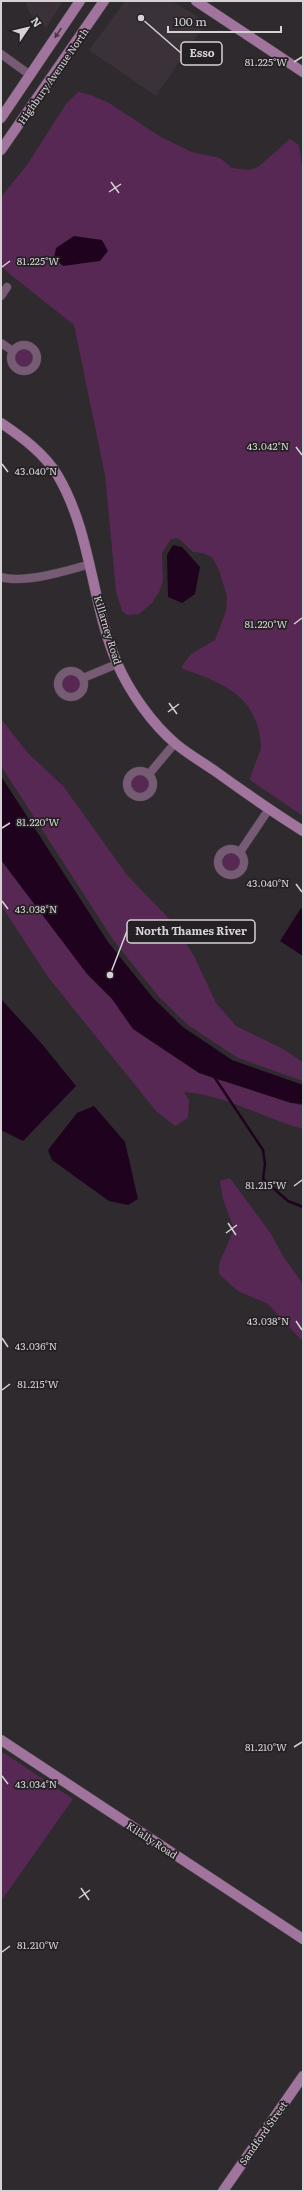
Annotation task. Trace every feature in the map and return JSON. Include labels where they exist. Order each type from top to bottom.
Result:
[{"type":"street","name":"Highbury Avenue North","points":[[1,118],[80,1]]},
{"type":"street","name":"Highbury Avenue North","points":[[1,150],[104,1]]},
{"type":"street","points":[[196,1],[303,72]]},
{"type":"street","points":[[1,54],[30,75]]},
{"type":"street","points":[[1,296],[7,287]]},
{"type":"street","points":[[1,342],[13,351]]},
{"type":"street","name":"Killarney Road","points":[[1,423],[18,434],[44,458],[57,476],[78,517],[102,618],[117,664],[141,704],[175,744],[268,809],[303,831]]},
{"type":"street","points":[[1,577],[6,579],[34,577],[90,564]]},
{"type":"street","points":[[82,678],[117,664]]},
{"type":"street","points":[[149,774],[175,744]]},
{"type":"street","points":[[240,852],[268,809]]},
{"type":"street","name":"Kilally Road","points":[[1,1740],[303,1940]]},
{"type":"street","name":"Sandford Street","points":[[223,2191],[303,2076]]},
{"type":"shaded area","points":[[25,1],[63,1],[46,28],[30,14]]},
{"type":"shaded area","points":[[125,1],[172,1],[206,22],[156,96],[89,50]]},
{"type":"shaded area","points":[[78,92],[91,95],[109,103],[161,137],[192,152],[220,158],[232,168],[249,170],[258,167],[290,139],[299,145],[303,172],[303,816],[250,780],[261,745],[258,728],[253,714],[245,703],[225,686],[183,669],[182,666],[191,654],[215,640],[226,611],[227,597],[219,570],[212,557],[203,553],[193,552],[178,538],[171,539],[162,553],[163,581],[159,592],[152,603],[139,614],[127,615],[122,611],[116,591],[105,475],[74,325],[1,267],[1,197],[27,165],[66,104]]},
{"type":"shaded area","points":[[74,236],[102,240],[108,251],[100,261],[63,266],[54,258],[56,248]]},
{"type":"shaded area","points":[[24,349],[30,352],[33,358],[30,364],[24,367],[18,364],[15,358],[18,352]]},
{"type":"shaded area","points":[[173,545],[182,547],[200,567],[195,594],[182,603],[168,597],[167,555]]},
{"type":"shaded area","points":[[71,675],[77,678],[80,684],[77,690],[71,693],[65,690],[62,684],[65,678]]},
{"type":"shaded area","points":[[1,719],[28,753],[64,787],[127,875],[174,924],[194,956],[216,1003],[236,1026],[283,1049],[301,1061],[303,1063],[303,1081],[238,1058],[188,1025],[159,997],[114,941],[1,766]]},
{"type":"shaded area","points":[[140,775],[146,778],[149,784],[146,790],[140,793],[134,790],[131,784],[134,778]]},
{"type":"shaded area","points":[[1,776],[108,942],[153,998],[183,1027],[232,1060],[303,1085],[303,1104],[291,1103],[199,1073],[133,1029],[112,999],[87,974],[1,860]]},
{"type":"shaded area","points":[[231,853],[237,856],[240,862],[237,868],[231,871],[225,868],[222,862],[225,856]]},
{"type":"shaded area","points":[[1,857],[161,1048],[204,1075],[303,1106],[303,1129],[230,1102],[200,1094],[184,1092],[189,1100],[188,1118],[175,1126],[156,1111],[48,977],[1,905]]},
{"type":"shaded area","points":[[301,908],[303,911],[303,956],[280,941]]},
{"type":"shaded area","points":[[1,999],[42,1044],[76,1086],[23,1141],[1,1130]]},
{"type":"shaded area","points":[[94,1106],[125,1142],[138,1199],[128,1205],[109,1201],[52,1160],[48,1150],[77,1113]]},
{"type":"shaded area","points":[[230,1178],[271,1234],[283,1256],[303,1284],[303,1342],[268,1304],[238,1291],[219,1274],[219,1264],[234,1229],[223,1199],[220,1181]]},
{"type":"shaded area","points":[[1,1751],[73,1799],[1,1901]]},
{"type":"waterway","points":[[213,1075],[263,1150],[265,1164],[263,1179],[288,1201],[303,1207]]},
{"type":"place","name":"Esso","points":[[141,18]]},
{"type":"place","name":"North Thames River","points":[[110,975]]}]
